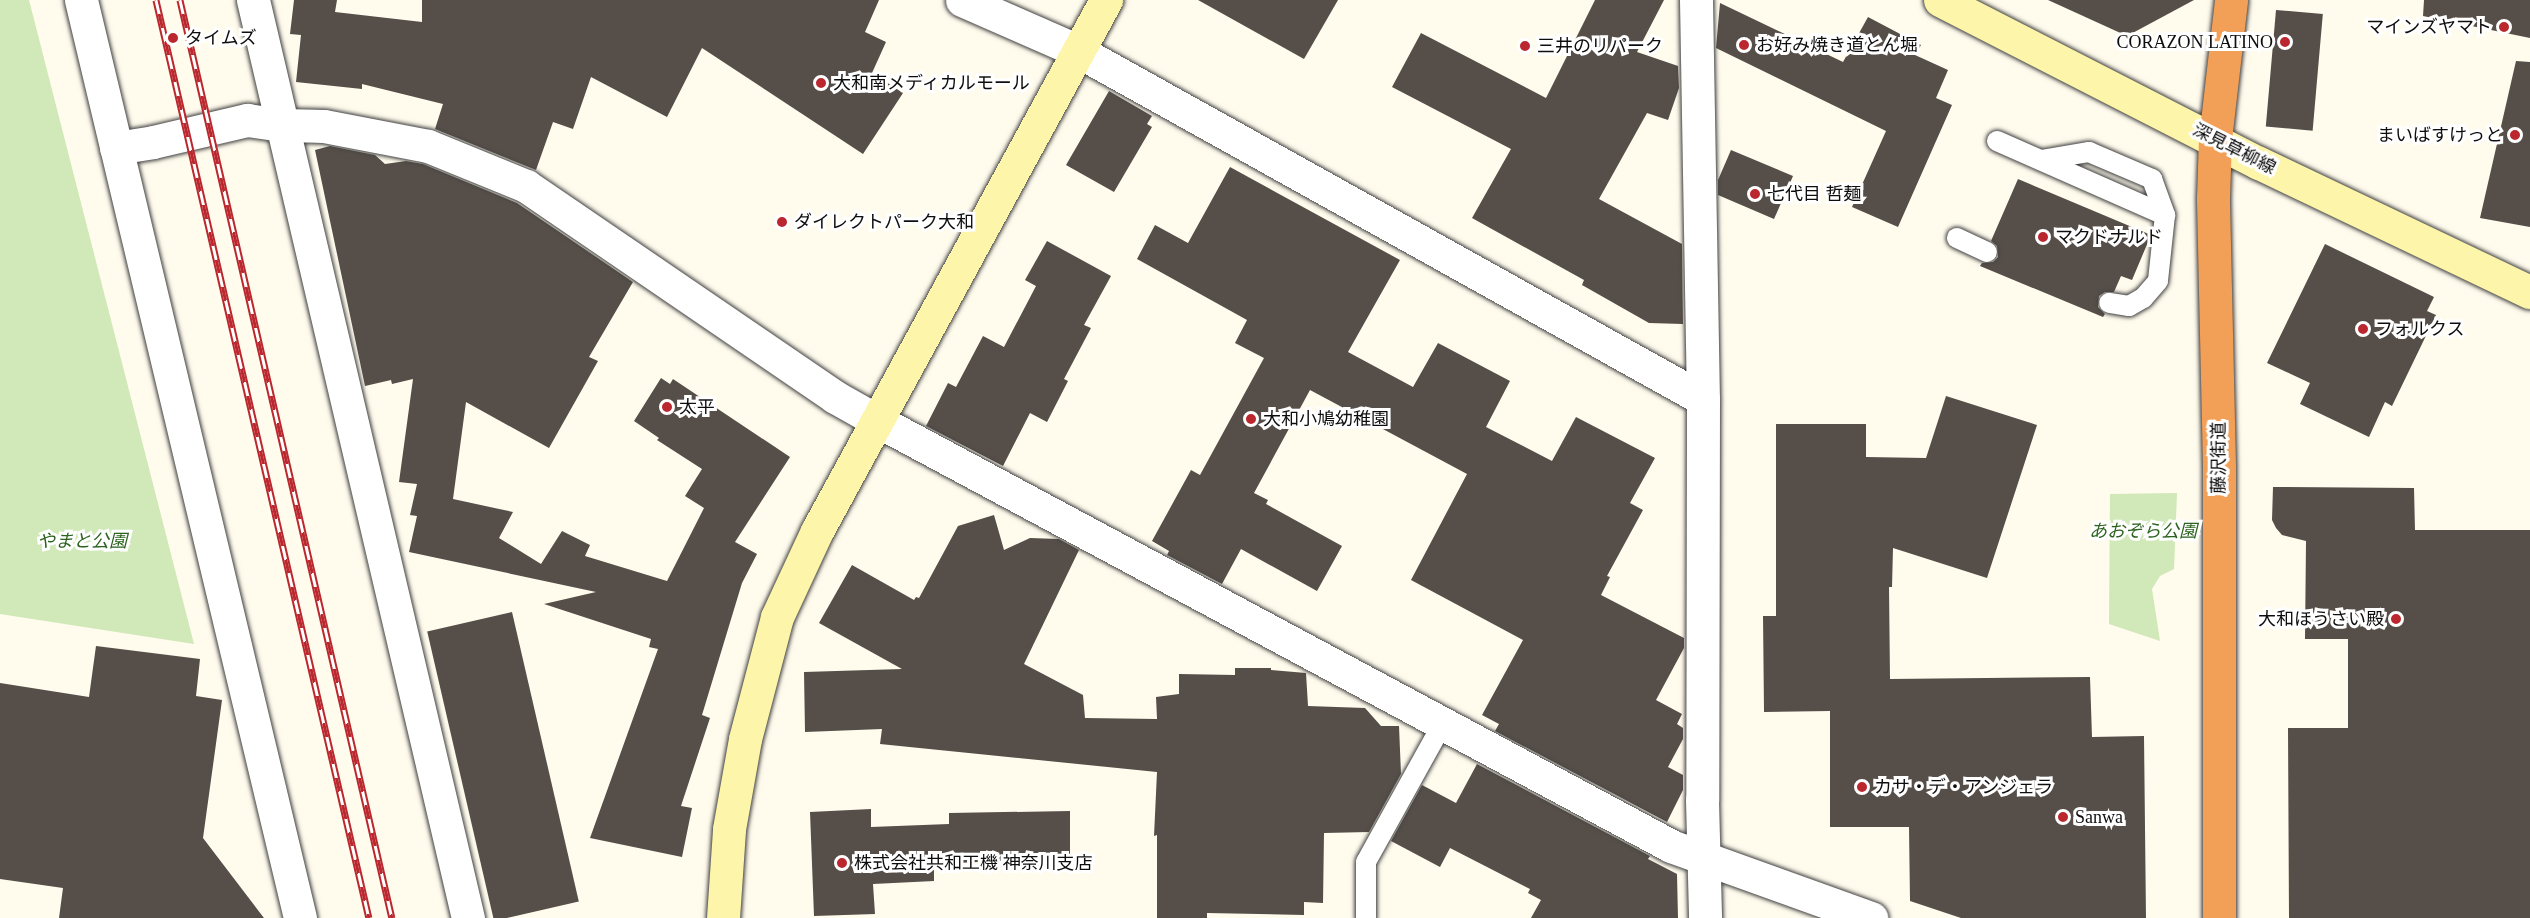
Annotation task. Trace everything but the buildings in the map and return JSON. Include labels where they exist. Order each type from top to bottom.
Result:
[{"type":"highway","name":"藤沢街道","points":[[2219,918],[2219,466],[2213,253],[2215,139],[2231,0]]},
{"type":"street","points":[[81,0],[300,918]]},
{"type":"street","points":[[253,0],[468,918]]},
{"type":"street","points":[[962,0],[1078,51],[1703,399]]},
{"type":"street","points":[[723,918],[729,829],[745,739],[777,617],[817,531],[876,420],[1106,0]]},
{"type":"street","points":[[1696,0],[1703,399],[1705,918]]},
{"type":"street","name":"深見草柳線","points":[[1940,0],[2259,163],[2530,292]]},
{"type":"street","points":[[116,148],[153,142],[247,120],[282,125],[324,126],[428,147],[526,186],[835,397],[876,420],[1671,846],[1871,918]]},
{"type":"lane","points":[[1997,141],[2165,215]]},
{"type":"lane","points":[[2041,160],[2089,152],[2152,179],[2165,215],[2158,281],[2143,298],[2129,306],[2109,303]]},
{"type":"lane","points":[[1957,238],[1986,252]]},
{"type":"lane","points":[[1366,918],[1366,862],[1442,725]]},
{"type":"green space","name":"やまと公園","points":[[0,0],[29,0],[194,644],[0,614]]},
{"type":"green space","name":"あおぞら公園","points":[[2177,493],[2174,569],[2160,576],[2152,589],[2160,641],[2109,624],[2110,494]]},
{"type":"railway","points":[[156,0],[369,918]]},
{"type":"railway","points":[[180,0],[392,918]]},
{"type":"place","name":"マインズヤマト","points":[[2504,27]]},
{"type":"place","name":"タイムズ","points":[[173,38]]},
{"type":"place","name":"CORAZON LATINO","points":[[2285,42]]},
{"type":"place","name":"お好み焼き道とん堀","points":[[1744,45]]},
{"type":"place","name":"三井のリパーク","points":[[1525,46]]},
{"type":"place","name":"大和南メディカルモール","points":[[821,83]]},
{"type":"place","name":"まいばすけっと","points":[[2515,135]]},
{"type":"place","name":"七代目 哲麺","points":[[1755,194]]},
{"type":"place","name":"ダイレクトパーク大和","points":[[782,222]]},
{"type":"place","name":"マクドナルド","points":[[2043,237]]},
{"type":"place","name":"フォルクス","points":[[2363,329]]},
{"type":"place","name":"太平","points":[[667,407]]},
{"type":"place","name":"大和小鳩幼稚園","points":[[1251,419]]},
{"type":"place","name":"大和ほうさい殿","points":[[2396,619]]},
{"type":"place","name":"カサ・デ・アンジェラ","points":[[1862,787]]},
{"type":"place","name":"Sanwa","points":[[2063,817]]},
{"type":"place","name":"株式会社共和工機 神奈川支店","points":[[842,863]]}]
